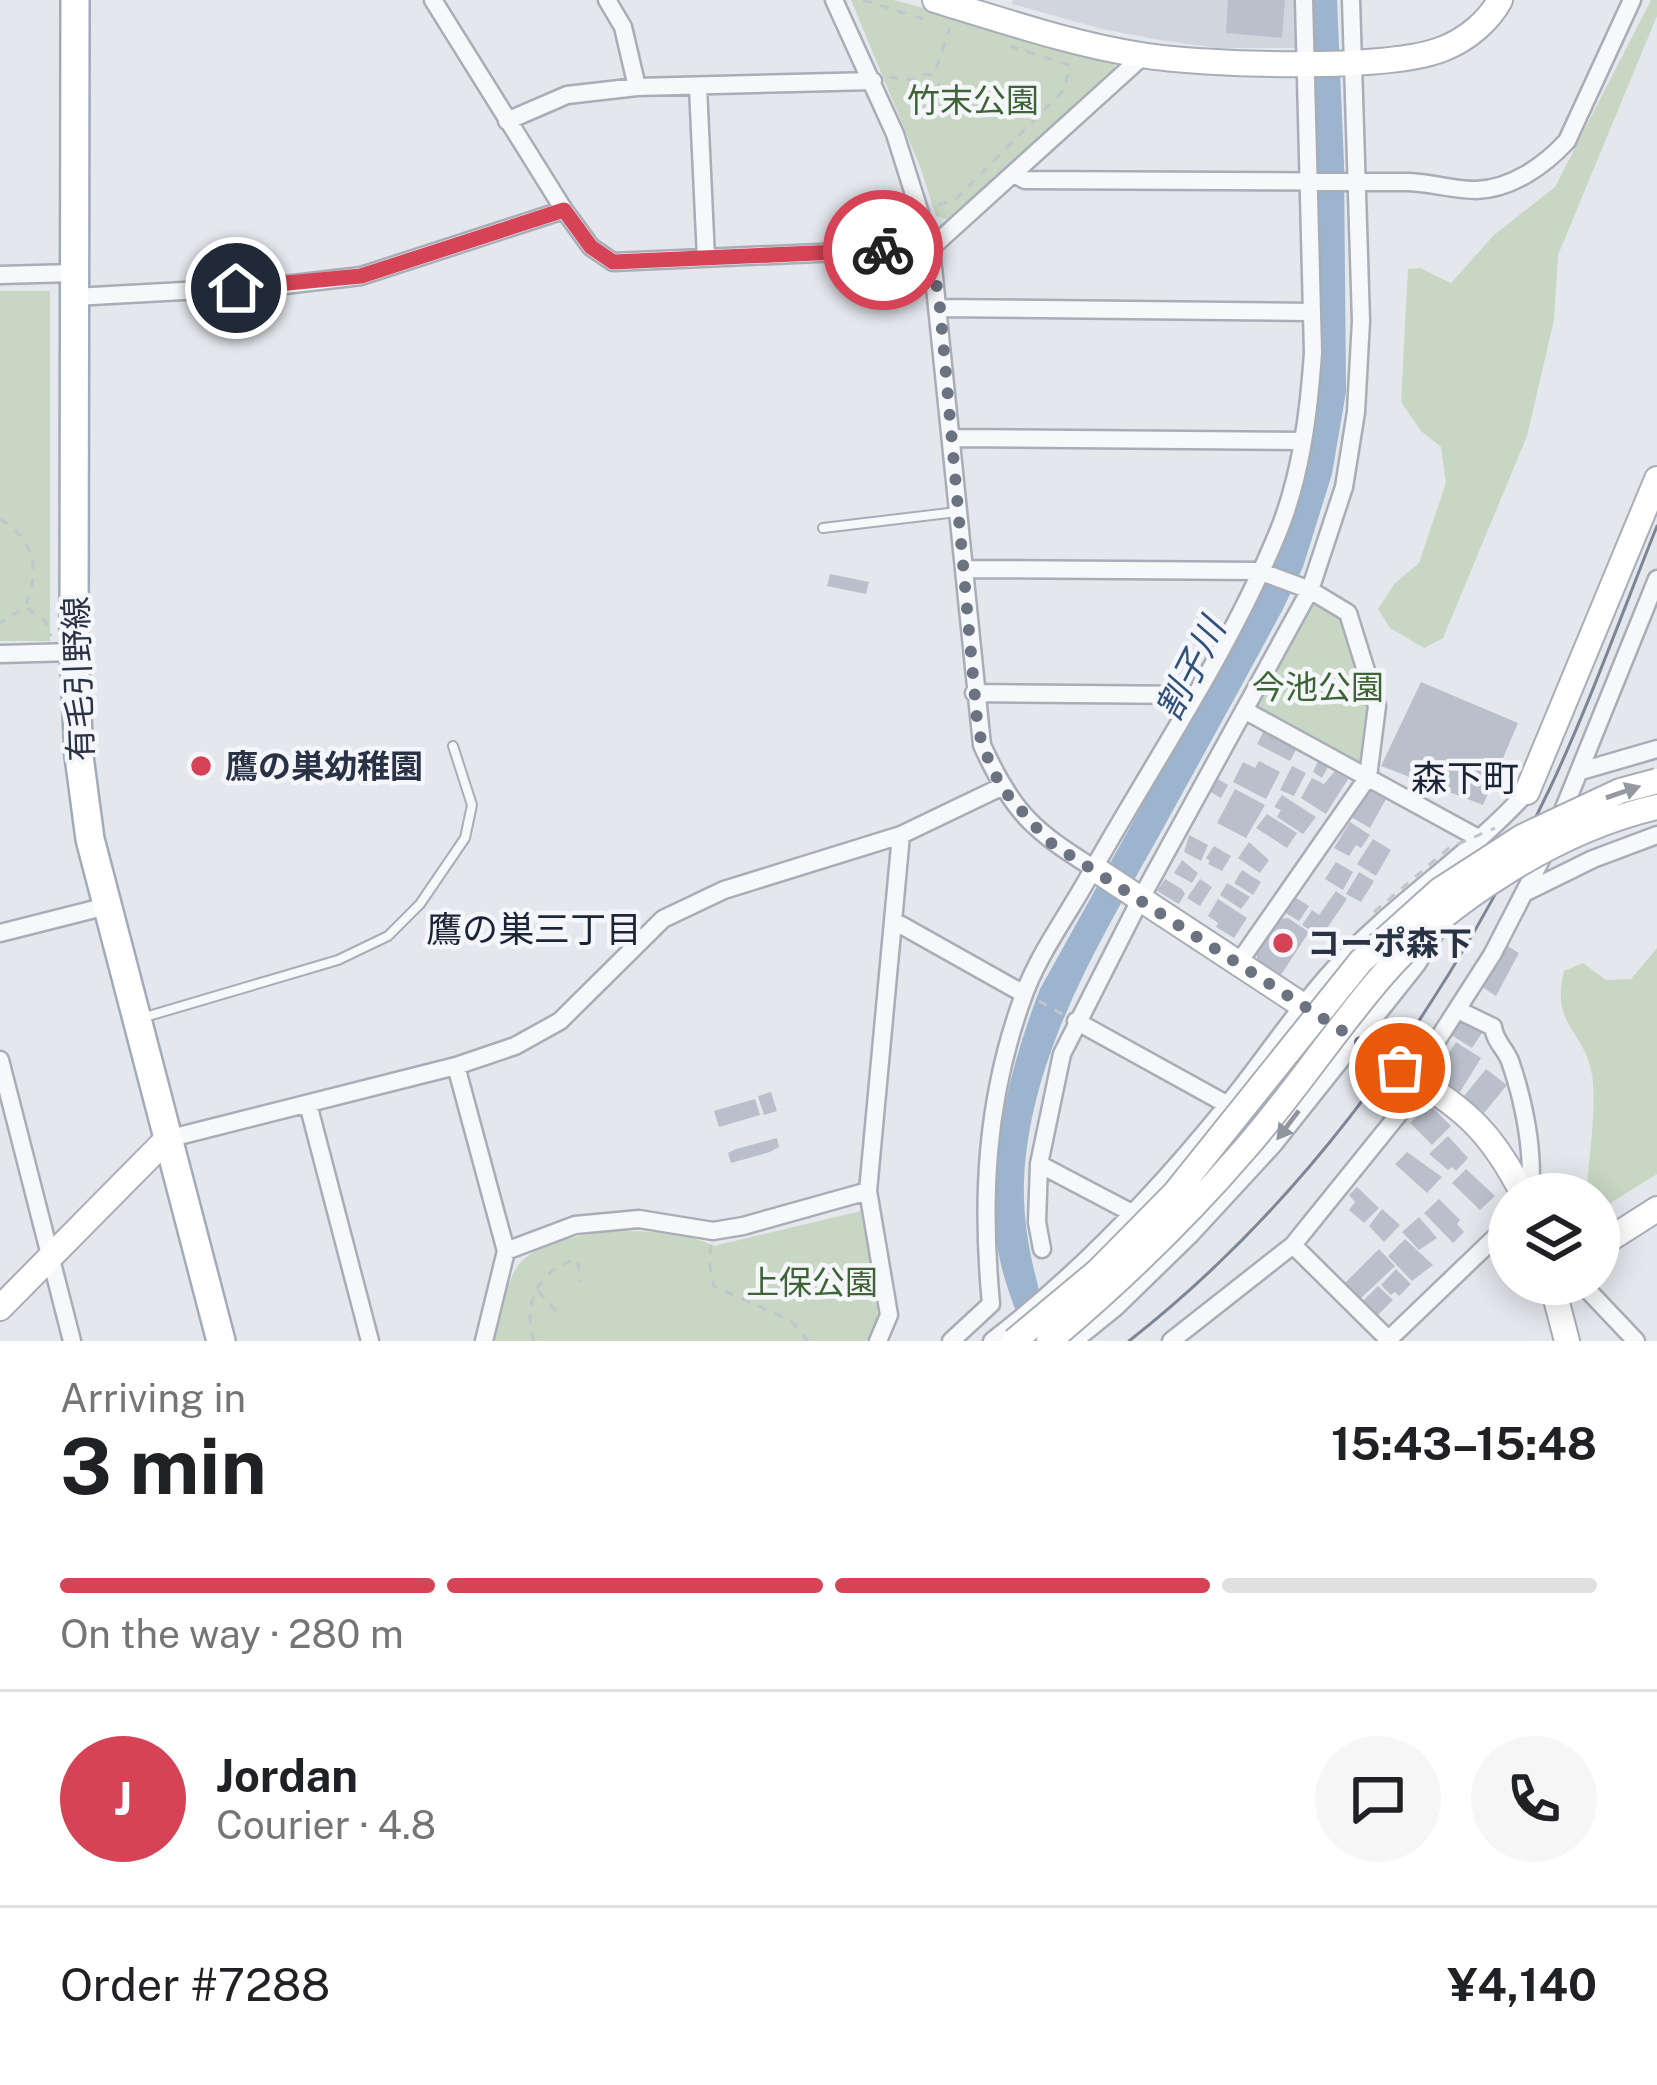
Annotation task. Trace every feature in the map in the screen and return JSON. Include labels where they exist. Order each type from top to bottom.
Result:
[{"type":"main road","name":"有毛引野線","points":[[75,0],[66,653],[90,839],[220,1341]]},
{"type":"street","points":[[433,0],[564,210],[591,247],[613,262],[931,248],[1143,56]]},
{"type":"street","points":[[607,0],[623,27],[637,87]]},
{"type":"street","points":[[834,0],[873,81],[931,248],[974,693],[982,745],[1001,787],[1048,841],[1451,1099],[1480,1125],[1514,1173]]},
{"type":"street","points":[[951,1341],[991,1304],[985,1175],[991,1108],[1027,996],[1248,600],[1280,529],[1310,395],[1311,183],[1304,0]]},
{"type":"street","points":[[1042,1249],[1037,1222],[1039,1164],[1072,1019],[1307,588],[1343,487],[1356,412],[1361,321],[1353,182],[1351,0]]},
{"type":"street","points":[[931,10],[993,8],[1143,56],[1350,62],[1442,50],[1470,34],[1499,0]]},
{"type":"street","points":[[1016,175],[1025,180],[1434,183],[1472,190],[1496,188],[1549,160],[1567,141],[1632,0]]},
{"type":"street","points":[[507,121],[567,95],[637,87],[873,81]]},
{"type":"street","points":[[698,87],[706,259]]},
{"type":"street","points":[[0,275],[74,285],[276,286],[361,276],[564,210]]},
{"type":"street","points":[[940,308],[1312,312]]},
{"type":"street","points":[[952,438],[1302,441]]},
{"type":"street","points":[[1074,1341],[1190,1235],[1273,1145],[1417,964],[1483,854],[1528,792],[1650,513],[1657,478]]},
{"type":"street","points":[[965,569],[1262,572],[1307,588],[1348,613],[1377,706],[1368,777],[1237,965]]},
{"type":"street","points":[[1171,1341],[1293,1245],[1346,1184],[1418,1081],[1526,892],[1581,771],[1657,579]]},
{"type":"street","points":[[0,654],[66,653]]},
{"type":"street","points":[[974,693],[1193,695]]},
{"type":"street","points":[[1244,710],[1480,839]]},
{"type":"street","points":[[1581,771],[1657,749]]},
{"type":"street","points":[[1005,1337],[1099,1270],[1174,1193],[1361,962],[1440,890],[1522,837],[1620,791],[1657,782]]},
{"type":"street","points":[[0,1308],[167,1139],[457,1066],[515,1046],[560,1021],[663,919],[724,890],[901,836],[1001,787]]},
{"type":"street","points":[[1005,1337],[1132,1214],[1371,930],[1480,839],[1528,792]]},
{"type":"street","points":[[1049,1341],[1190,1210],[1246,1148],[1382,975],[1433,925],[1547,849],[1631,812],[1657,806]]},
{"type":"street","points":[[1526,892],[1657,835]]},
{"type":"street","points":[[878,1341],[889,1315],[868,1191],[901,836]]},
{"type":"street","points":[[0,933],[107,906]]},
{"type":"street","points":[[893,921],[1027,996]]},
{"type":"street","points":[[1458,1010],[1493,1028],[1495,1041],[1509,1056],[1529,1143],[1528,1173]]},
{"type":"street","points":[[1072,1019],[1228,1105]]},
{"type":"street","points":[[0,1060],[3,1089],[72,1341]]},
{"type":"street","points":[[457,1066],[506,1251],[484,1341]]},
{"type":"street","points":[[308,1104],[370,1341]]},
{"type":"street","points":[[1039,1164],[1132,1214]]},
{"type":"street","points":[[506,1251],[574,1225],[639,1219],[713,1231],[868,1191]]},
{"type":"street","points":[[1620,1233],[1657,1209]]},
{"type":"street","points":[[1293,1245],[1388,1341],[1488,1244]]},
{"type":"street","points":[[1558,1305],[1567,1341]]},
{"type":"street","points":[[1602,1305],[1636,1341]]},
{"type":"lane","points":[[823,528],[959,512]]},
{"type":"lane","points":[[137,1019],[338,960],[388,936],[420,904],[465,838],[472,805],[453,746]]},
{"type":"path","points":[[863,0],[931,10]]},
{"type":"path","points":[[913,80],[914,100],[932,105],[941,91],[934,75],[949,26]]},
{"type":"path","points":[[919,210],[955,200],[1065,89],[1069,64],[1009,45]]},
{"type":"path","points":[[873,81],[934,75]]},
{"type":"path","points":[[0,518],[26,540],[34,557],[32,590],[25,607],[0,623]]},
{"type":"path","points":[[25,607],[45,621],[66,653]]},
{"type":"path","points":[[1027,996],[1072,1019]]},
{"type":"path","points":[[713,1231],[709,1261],[714,1286],[791,1321],[808,1341]]},
{"type":"path","points":[[534,1341],[529,1310],[543,1277],[557,1264],[577,1258],[581,1282]]},
{"type":"path","points":[[536,1290],[560,1316]]},
{"type":"shaded area","points":[[1013,0],[1296,0],[1298,48],[1217,48],[1160,40],[1102,29],[1012,4]]},
{"type":"green space","name":"竹末公園","points":[[851,0],[894,0],[1108,58],[1115,66],[1110,79],[949,220],[936,216]]},
{"type":"green space","points":[[1651,0],[1657,0],[1657,16],[1558,255],[1554,320],[1527,436],[1443,638],[1424,648],[1390,628],[1378,609],[1395,583],[1419,563],[1446,483],[1441,447],[1421,431],[1401,402],[1408,269],[1420,268],[1451,283],[1494,235],[1555,187]]},
{"type":"green space","points":[[0,291],[50,291],[50,641],[0,641]]},
{"type":"green space","name":"今池公園","points":[[1316,604],[1338,614],[1343,622],[1370,697],[1362,760],[1353,761],[1260,710],[1257,703],[1309,606]]},
{"type":"green space","points":[[1657,948],[1657,1174],[1620,1197],[1620,1173],[1588,1173],[1592,1075],[1565,1016],[1561,989],[1564,971],[1583,963],[1606,980],[1631,979]]},
{"type":"green space","name":"上保公園","points":[[861,1211],[878,1317],[866,1341],[494,1341],[516,1268],[539,1249],[562,1240],[644,1232],[714,1246]]},
{"type":"water","points":[[1314,0],[1337,0],[1344,164],[1346,392],[1332,474],[1303,567],[1283,609],[1092,957],[1054,1043],[1029,1133],[1024,1201],[1028,1242],[1054,1341],[1028,1341],[1000,1262],[995,1203],[999,1141],[1019,1049],[1040,989],[1256,601],[1293,515],[1309,453],[1320,384]]},
{"type":"building","points":[[1228,0],[1285,0],[1282,38],[1226,33]]},
{"type":"building","points":[[830,574],[869,582],[866,594],[827,586]]},
{"type":"building","points":[[1421,682],[1518,723],[1483,805],[1381,766]]},
{"type":"building","points":[[1264,730],[1297,748],[1290,761],[1257,744]]},
{"type":"building","points":[[1259,761],[1280,772],[1266,799],[1233,782],[1243,762],[1255,768]]},
{"type":"building","points":[[1318,761],[1328,767],[1322,778],[1313,772]]},
{"type":"building","points":[[1292,766],[1306,773],[1294,796],[1280,790]]},
{"type":"building","points":[[1335,771],[1348,779],[1326,814],[1301,798],[1312,778],[1324,784]]},
{"type":"building","points":[[1216,778],[1228,785],[1221,798],[1209,791]]},
{"type":"building","points":[[1235,789],[1265,805],[1246,838],[1217,823]]},
{"type":"building","points":[[1371,791],[1386,799],[1370,828],[1351,817]]},
{"type":"building","points":[[1282,795],[1316,817],[1303,834],[1277,817],[1281,810],[1274,807]]},
{"type":"building","points":[[1267,814],[1297,833],[1287,848],[1256,828]]},
{"type":"building","points":[[1350,822],[1370,835],[1349,856],[1334,848]]},
{"type":"building","points":[[1189,835],[1208,845],[1201,861],[1184,852]]},
{"type":"building","points":[[1373,839],[1391,850],[1376,876],[1357,864]]},
{"type":"building","points":[[1249,842],[1269,860],[1260,873],[1238,858]]},
{"type":"building","points":[[1214,846],[1231,856],[1222,871],[1206,858]]},
{"type":"building","points":[[1182,860],[1198,873],[1192,883],[1174,873]]},
{"type":"building","points":[[1336,862],[1353,872],[1343,890],[1325,879]]},
{"type":"building","points":[[1242,870],[1261,882],[1253,895],[1234,883]]},
{"type":"building","points":[[1359,872],[1374,881],[1361,902],[1346,894]]},
{"type":"building","points":[[1165,879],[1185,894],[1179,904],[1157,891]]},
{"type":"building","points":[[1200,879],[1212,887],[1200,906],[1187,898]]},
{"type":"building","points":[[1227,883],[1250,897],[1241,909],[1220,895]]},
{"type":"building","points":[[1336,891],[1347,899],[1321,937],[1302,925],[1312,910],[1319,915]]},
{"type":"building","points":[[1293,896],[1309,906],[1299,921],[1284,912]]},
{"type":"building","points":[[1218,899],[1247,918],[1234,938],[1208,916]]},
{"type":"building","name":"コーポ森下","points":[[1288,918],[1309,932],[1281,975],[1257,961],[1257,953],[1279,919]]},
{"type":"building","points":[[1506,945],[1519,953],[1496,996],[1482,987]]},
{"type":"building","points":[[1461,1019],[1482,1033],[1472,1048],[1451,1035]]},
{"type":"building","points":[[1456,1042],[1481,1058],[1460,1092],[1433,1077]]},
{"type":"building","points":[[1486,1069],[1507,1085],[1484,1113],[1464,1096]]},
{"type":"building","points":[[771,1092],[777,1111],[764,1115],[758,1096]]},
{"type":"building","points":[[755,1099],[760,1115],[719,1127],[714,1111]]},
{"type":"building","points":[[1430,1105],[1451,1126],[1432,1145],[1410,1123]]},
{"type":"building","points":[[1448,1136],[1468,1158],[1456,1171],[1429,1154]]},
{"type":"building","points":[[777,1138],[779,1147],[770,1152],[731,1163],[728,1153]]},
{"type":"building","points":[[1407,1152],[1442,1177],[1427,1193],[1395,1164]]},
{"type":"building","points":[[1466,1169],[1488,1189],[1488,1203],[1480,1210],[1452,1183]]},
{"type":"building","points":[[1357,1187],[1379,1208],[1364,1223],[1349,1210],[1355,1202],[1349,1195]]},
{"type":"building","points":[[1439,1199],[1460,1220],[1457,1224],[1464,1232],[1453,1243],[1424,1213]]},
{"type":"building","points":[[1382,1209],[1400,1225],[1384,1242],[1369,1226]]},
{"type":"building","points":[[1419,1217],[1437,1238],[1419,1250],[1402,1232]]},
{"type":"building","points":[[1405,1239],[1433,1265],[1412,1281],[1388,1256]]},
{"type":"building","points":[[1379,1249],[1395,1266],[1360,1299],[1344,1284]]},
{"type":"building","points":[[1396,1269],[1411,1284],[1399,1296],[1381,1285]]},
{"type":"building","points":[[1378,1286],[1393,1300],[1377,1316],[1362,1302]]},
{"type":"tram line","points":[[1129,1341],[1259,1223],[1317,1158],[1421,1017],[1468,943],[1550,788],[1657,526]]},
{"type":"way so far","points":[[883,250],[931,248],[977,720],[982,745],[1001,787],[1048,841],[1400,1068]]},
{"type":"place","name":"鷹の巣幼稚園","points":[[201,766]]},
{"type":"place","name":"コーポ森下","points":[[1283,943]]},
{"type":"district","name":"森下町","points":[[1465,778]]},
{"type":"district","name":"鷹の巣三丁目","points":[[534,929]]},
{"type":"route","points":[[236,288],[361,276],[564,210],[591,247],[613,262],[883,250]]},
{"type":"water label","name":"割子川","points":[[1190,669]]}]
